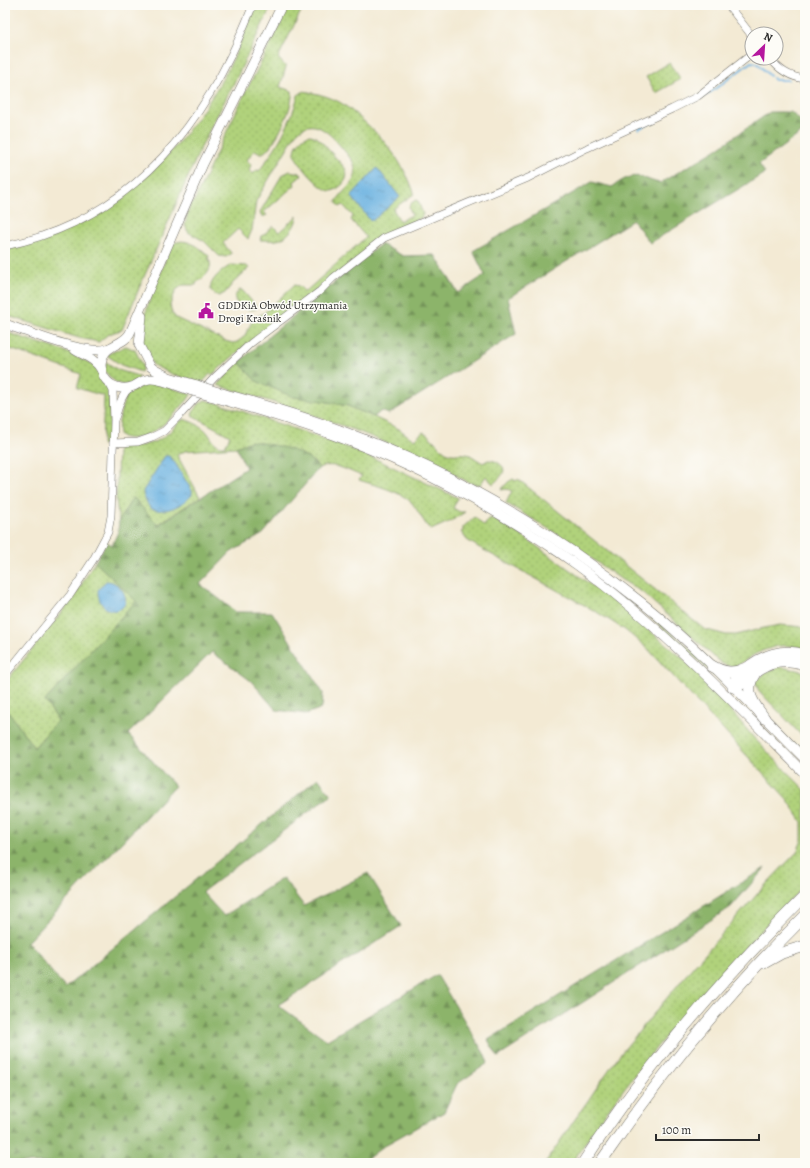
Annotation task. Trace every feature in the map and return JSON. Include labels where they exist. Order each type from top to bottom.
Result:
[{"type":"highway","points":[[730,691],[739,686],[753,668],[766,656],[791,652],[805,655]]},
{"type":"highway","points":[[712,666],[725,672],[733,672],[783,661],[805,665]]},
{"type":"highway","points":[[753,668],[750,685],[751,698],[764,718]]},
{"type":"highway","points":[[583,1163],[626,1101],[690,1020],[736,967],[805,896]]},
{"type":"highway","points":[[600,1163],[624,1128],[676,1059],[748,974],[805,916]]},
{"type":"highway","points":[[748,974],[778,955],[805,946]]},
{"type":"main road","points":[[5,324],[65,345],[94,351],[110,348],[121,343],[129,336],[203,164],[282,5]]},
{"type":"main road","points":[[135,385],[143,378],[146,371],[144,356],[139,340],[145,301]]},
{"type":"main road","points":[[121,343],[133,344],[152,368],[195,388]]},
{"type":"main road","points":[[65,345],[93,360],[99,365],[108,382],[119,388],[153,379],[195,388],[300,416],[365,439],[434,470],[483,495],[553,537],[599,569],[664,621],[712,666],[730,691],[805,774]]},
{"type":"main road","points":[[102,371],[102,358],[105,352],[110,348]]},
{"type":"main road","points":[[212,393],[315,428],[405,465],[481,504],[541,541],[577,566],[636,612],[683,653],[764,718],[805,759]]},
{"type":"street","points":[[5,246],[41,238],[88,216],[112,201],[152,168],[186,129],[214,86],[232,54],[253,5]]},
{"type":"street","points":[[728,5],[744,26]]},
{"type":"street","points":[[113,443],[138,442],[164,431],[214,378],[251,343],[314,295],[384,238],[528,178],[587,148],[672,109],[698,96],[744,60]]},
{"type":"street","points":[[777,66],[785,73],[805,79]]},
{"type":"street","points":[[5,675],[70,596],[107,536],[111,516],[114,420],[113,391],[108,382]]},
{"type":"street","points":[[114,420],[122,396],[126,391],[135,385]]},
{"type":"green space","points":[[256,5],[272,5],[203,143],[122,330],[109,334],[99,342],[79,338],[5,315],[5,249],[42,240],[76,226],[108,207],[137,185],[188,131],[209,101],[232,61]]},
{"type":"green space","points":[[289,5],[304,5],[278,58],[286,67],[280,87],[292,91],[292,98],[283,125],[268,149],[263,153],[255,150],[247,160],[251,165],[249,170],[252,174],[257,170],[259,171],[272,153],[283,135],[298,95],[304,91],[319,94],[337,101],[353,112],[376,133],[398,160],[414,192],[414,194],[393,209],[400,221],[412,215],[409,207],[410,204],[416,200],[418,201],[423,214],[421,218],[393,231],[238,352],[212,375],[210,374],[202,383],[174,375],[153,365],[143,346],[145,315],[171,245],[181,241],[192,243],[209,256],[208,258],[210,262],[210,269],[203,278],[196,283],[196,285],[183,285],[176,290],[170,305],[172,313],[176,318],[225,341],[233,343],[244,337],[254,318],[264,313],[294,285],[299,286],[305,292],[366,237],[351,220],[353,216],[343,205],[340,207],[336,202],[352,183],[354,178],[355,167],[352,160],[326,132],[319,127],[311,126],[303,128],[295,135],[256,201],[252,230],[248,239],[238,229],[223,243],[231,254],[226,257],[219,256],[204,241],[188,232],[185,225],[190,204],[193,203],[244,95]]},
{"type":"green space","points":[[669,63],[681,79],[656,93],[646,77]]},
{"type":"green space","points":[[770,112],[791,112],[805,125],[805,130],[759,164],[765,173],[650,243],[633,220],[508,298],[516,334],[389,414],[381,411],[374,417],[348,406],[293,397],[256,381],[239,362],[381,244],[403,256],[435,255],[458,293],[485,275],[473,251],[592,182],[612,187],[619,182],[633,176],[637,176],[660,183],[714,151]]},
{"type":"green space","points":[[310,135],[319,139],[345,168],[347,175],[345,181],[334,190],[327,190],[322,187],[306,171],[295,156],[298,143],[306,136]]},
{"type":"green space","points":[[290,171],[300,173],[302,175],[294,182],[295,185],[264,212],[267,215],[262,217],[260,212],[282,175]]},
{"type":"green space","points":[[297,216],[297,220],[291,231],[281,239],[260,240],[261,237],[273,226],[279,232]]},
{"type":"green space","points":[[232,265],[247,266],[249,268],[225,293],[219,296],[213,293],[211,284],[214,279]]},
{"type":"green space","points":[[242,290],[257,308],[243,308],[236,302],[236,294]]},
{"type":"green space","points":[[5,332],[64,351],[92,364],[96,368],[109,391],[110,442],[107,445],[102,445],[104,396],[77,388],[81,374],[5,347]]},
{"type":"green space","points":[[126,346],[135,350],[143,366],[141,372],[121,365],[108,356],[108,354]]},
{"type":"green space","points":[[106,362],[118,370],[138,376],[139,378],[129,384],[120,384],[112,379],[105,371]]},
{"type":"green space","points":[[239,362],[256,381],[323,401],[348,406],[399,429],[414,440],[423,432],[448,453],[470,455],[483,463],[488,460],[499,463],[504,469],[502,475],[493,484],[486,476],[480,485],[474,485],[419,457],[355,430],[310,414],[217,385]]},
{"type":"green space","points":[[148,383],[154,383],[191,394],[187,401],[170,419],[154,431],[137,438],[120,436],[119,422],[124,400],[131,392]]},
{"type":"green space","points":[[205,400],[336,443],[380,461],[458,498],[453,508],[460,512],[465,512],[453,520],[431,530],[416,508],[406,498],[386,489],[359,480],[362,476],[335,466],[324,466],[319,468],[313,461],[251,441],[236,447],[185,451],[177,455],[200,497],[157,525],[133,497],[119,521],[116,501],[118,450],[120,448],[126,446],[141,446],[156,441],[165,436],[183,419],[206,431],[218,445],[225,446],[230,436],[192,415],[197,406]]},
{"type":"green space","points":[[251,441],[279,446],[297,452],[313,461],[319,468],[263,534],[231,552],[200,584],[236,612],[272,612],[323,693],[322,708],[306,714],[276,710],[251,681],[212,652],[128,734],[175,786],[27,942],[65,988],[318,778],[331,795],[202,892],[224,916],[283,878],[304,906],[368,873],[401,926],[278,1005],[327,1040],[437,975],[485,1055],[488,1063],[457,1084],[444,1112],[385,1145],[362,1163],[5,1163],[5,707],[34,748],[58,720],[45,701],[136,601],[95,562],[107,542],[112,545],[118,532],[119,521],[133,497],[158,525],[246,468],[236,447]]},
{"type":"green space","points":[[513,479],[516,481],[518,479],[704,629],[726,635],[736,635],[780,625],[805,627],[805,649],[791,646],[777,646],[758,653],[733,667],[721,663],[642,592],[622,580],[554,532],[506,503],[512,491],[507,489],[501,490]]},
{"type":"green space","points":[[475,517],[484,526],[490,518],[511,528],[618,604],[698,671],[754,738],[805,790],[805,885],[742,950],[681,1018],[624,1089],[597,1125],[572,1163],[545,1163],[617,1058],[691,969],[768,882],[797,852],[802,840],[802,822],[788,800],[647,648],[625,630],[595,611],[467,540],[461,532],[463,531],[463,527]]},
{"type":"green space","points":[[530,527],[621,591],[689,648],[725,683],[724,684],[646,613]]},
{"type":"green space","points":[[95,562],[137,601],[45,701],[58,720],[34,748],[5,707],[5,683],[74,597]]},
{"type":"green space","points":[[781,667],[802,671],[805,673],[805,739],[759,691],[755,682],[768,671]]},
{"type":"green space","points":[[765,868],[731,907],[498,1057],[488,1040]]},
{"type":"water","points":[[377,168],[400,197],[373,220],[370,220],[352,195]]},
{"type":"water","points":[[165,456],[169,456],[175,463],[192,491],[192,495],[184,502],[173,508],[167,510],[155,510],[150,508],[144,497],[143,491]]},
{"type":"water","points":[[106,581],[119,586],[122,590],[125,598],[125,604],[121,608],[110,610],[104,606],[100,600],[98,590]]},
{"type":"waterway","points":[[702,97],[751,62],[757,63],[770,76]]},
{"type":"waterway","points":[[773,78],[775,80],[788,80]]},
{"type":"waterway","points":[[638,129],[650,123]]},
{"type":"place","name":"GDDKiA Obwód Utrzymania Drogi Kraśnik","points":[[206,311]]}]
